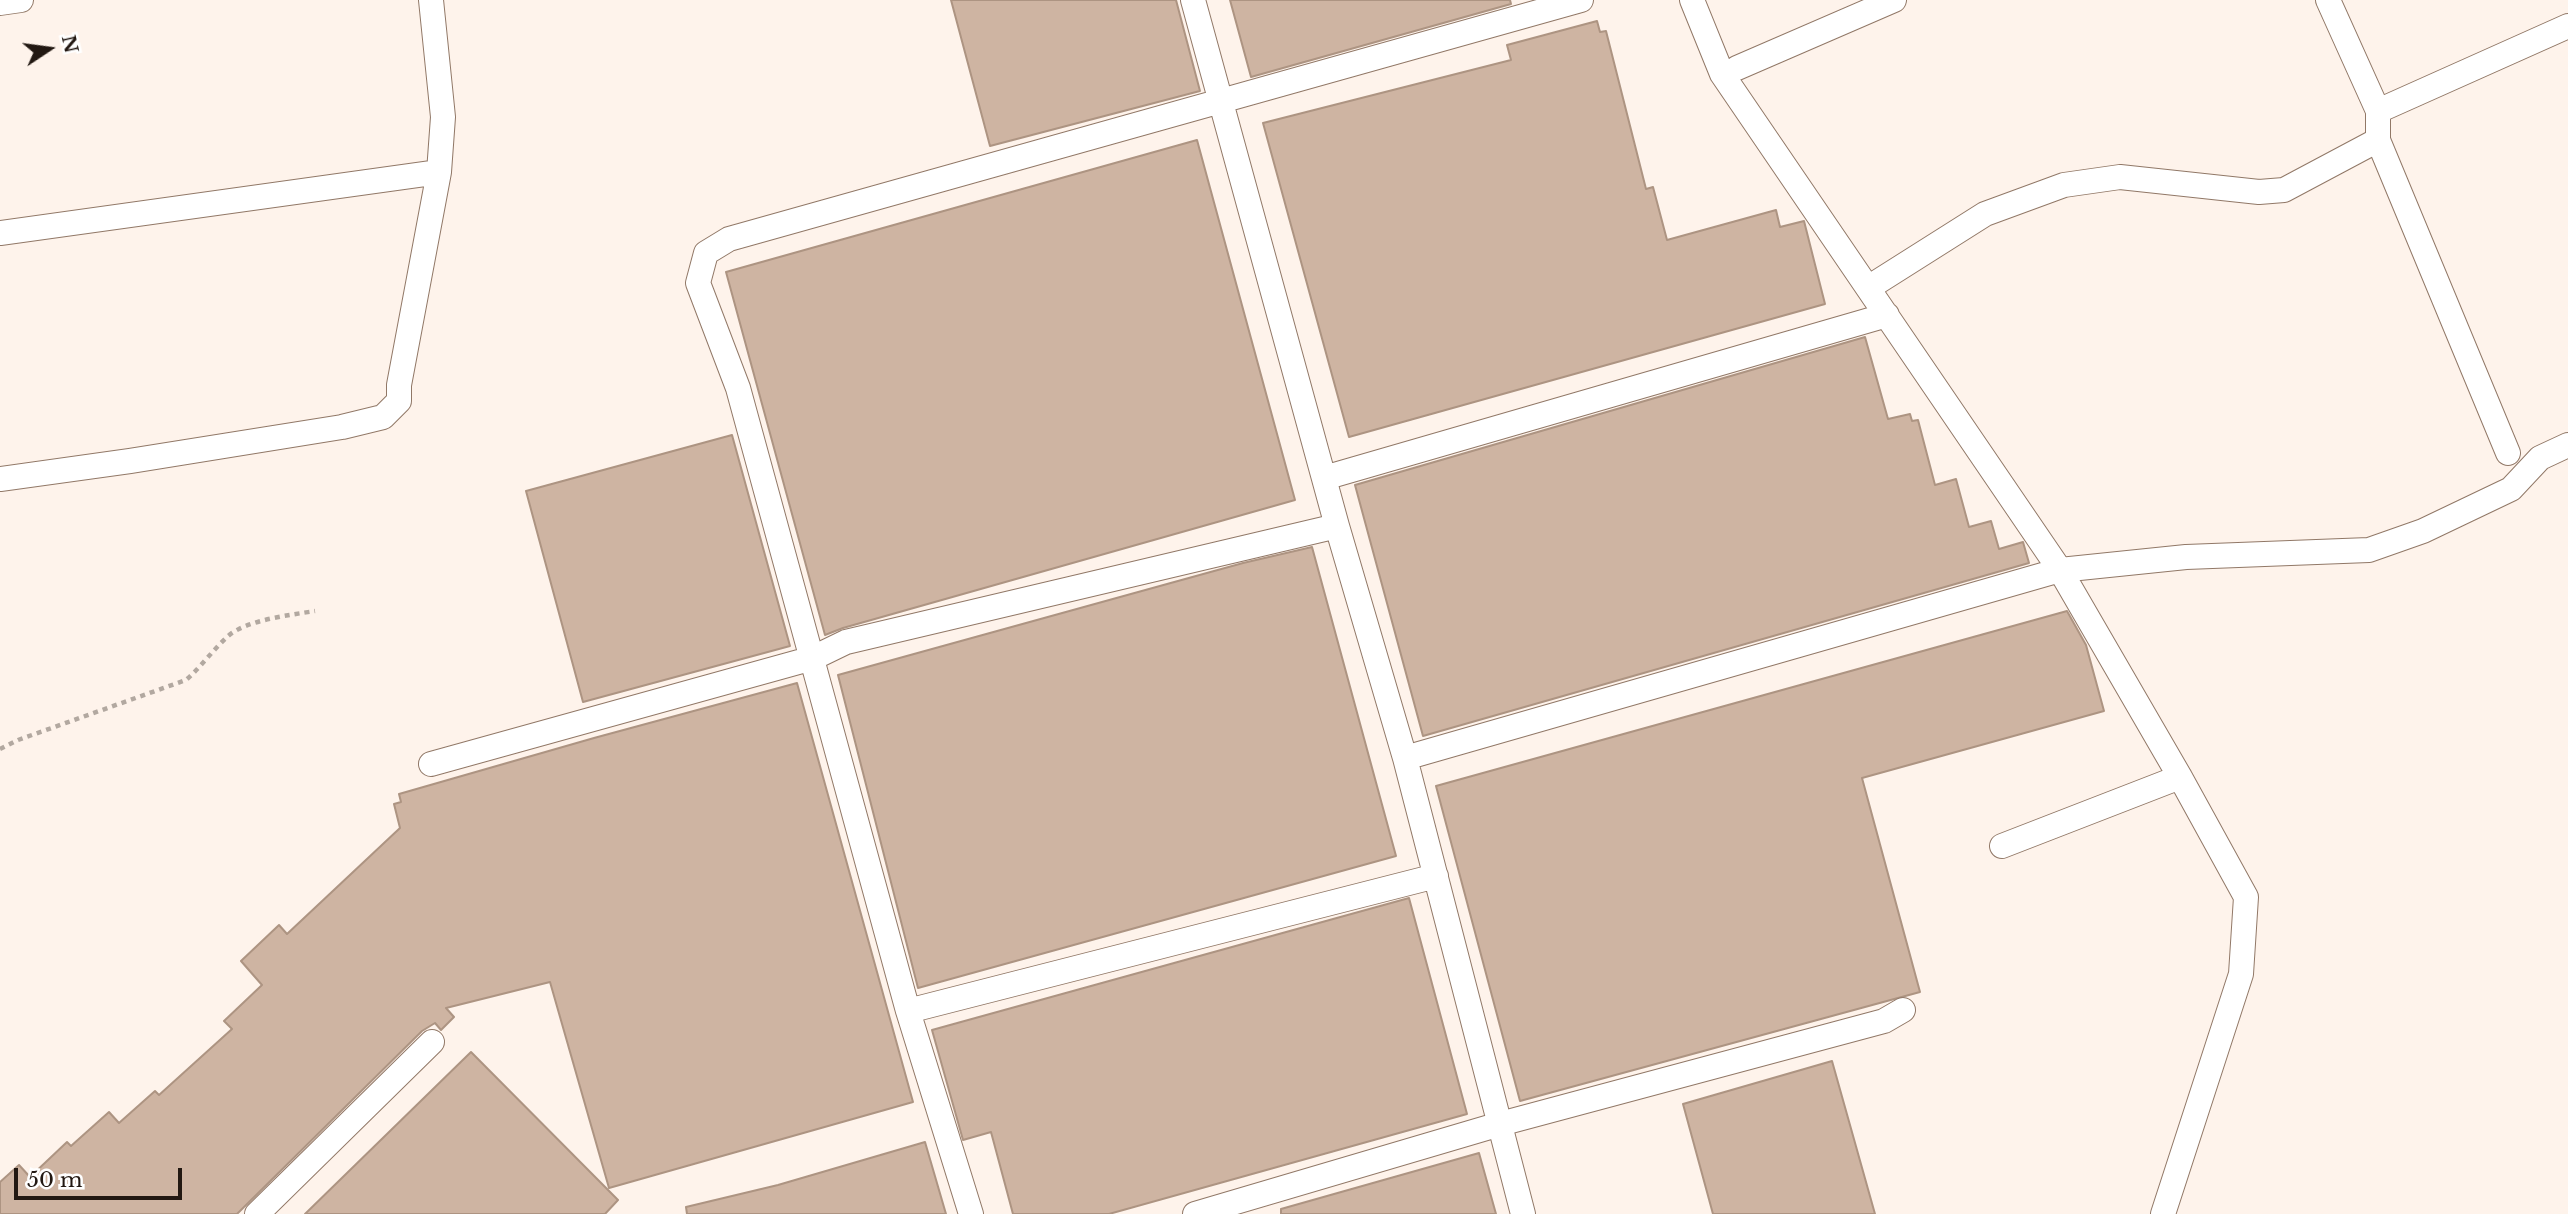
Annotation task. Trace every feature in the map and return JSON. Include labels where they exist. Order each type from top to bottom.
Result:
[{"type":"street","points":[[0,3],[22,0]]},
{"type":"street","points":[[0,479],[302,433],[383,416],[399,401],[399,386],[439,173],[443,117],[431,0]]},
{"type":"street","points":[[1193,0],[1337,526],[1405,758],[1523,1214]]},
{"type":"street","points":[[971,1214],[908,1011],[738,388],[698,283],[706,253],[729,239],[1581,0]]},
{"type":"street","points":[[1692,0],[1721,74],[2060,570],[2246,897],[2241,974],[2163,1214]]},
{"type":"street","points":[[1737,68],[1894,0]]},
{"type":"street","points":[[2328,0],[2378,111],[2378,140],[2508,453]]},
{"type":"street","points":[[2378,111],[2568,26]]},
{"type":"street","points":[[1868,288],[1985,214],[2064,185],[2120,177],[2259,192],[2284,190],[2378,140]]},
{"type":"street","points":[[0,233],[439,173]]},
{"type":"street","points":[[1324,478],[1887,315]]},
{"type":"street","points":[[1405,758],[2060,570],[2186,556],[2369,550],[2423,531],[2511,489],[2540,458],[2568,445]]},
{"type":"street","points":[[431,764],[813,658],[846,642],[1337,526]]},
{"type":"street","points":[[2002,846],[2180,777]]},
{"type":"street","points":[[908,1011],[1436,876]]},
{"type":"street","points":[[1195,1214],[1500,1125],[1884,1021],[1903,1010]]},
{"type":"street","points":[[257,1214],[432,1042]]},
{"type":"path","points":[[0,750],[18,740],[186,680],[200,669],[229,635],[268,618],[315,611]]},
{"type":"building","points":[[951,0],[1176,0],[1200,91],[990,146]]},
{"type":"building","points":[[1230,0],[1510,0],[1511,4],[1251,77]]},
{"type":"building","points":[[1597,21],[1600,32],[1606,31],[1646,189],[1653,187],[1667,240],[1776,210],[1780,227],[1804,221],[1825,304],[1349,437],[1263,123],[1511,60],[1507,45]]},
{"type":"building","points":[[1197,140],[1295,500],[825,635],[726,272]]},
{"type":"building","points":[[1865,337],[1888,419],[1910,414],[1912,421],[1918,420],[1935,485],[1956,479],[1969,527],[1991,521],[1999,549],[2023,542],[2029,563],[1423,736],[1355,485]]},
{"type":"building","points":[[732,435],[790,646],[583,702],[526,491]]},
{"type":"building","points":[[1312,547],[1396,856],[918,988],[838,675],[1243,563]]},
{"type":"building","points":[[2067,611],[2086,645],[2104,711],[1862,778],[1920,992],[1520,1101],[1436,786]]},
{"type":"building","points":[[797,683],[913,1102],[609,1188],[550,982],[446,1008],[454,1017],[441,1030],[435,1023],[422,1031],[237,1214],[0,1214],[0,1182],[19,1165],[30,1177],[67,1142],[71,1146],[109,1112],[119,1123],[155,1091],[159,1095],[232,1029],[224,1021],[262,985],[241,961],[279,925],[287,934],[400,828],[394,804],[401,802],[399,794]]},
{"type":"building","points":[[1409,898],[1467,1114],[1109,1214],[1013,1214],[991,1132],[963,1140],[932,1030]]},
{"type":"building","points":[[471,1052],[618,1200],[605,1214],[305,1214]]},
{"type":"building","points":[[1832,1061],[1875,1214],[1713,1214],[1683,1104]]},
{"type":"building","points":[[925,1142],[946,1214],[687,1214],[686,1207],[778,1185]]},
{"type":"building","points":[[1479,1153],[1496,1214],[1281,1214],[1281,1209]]}]
